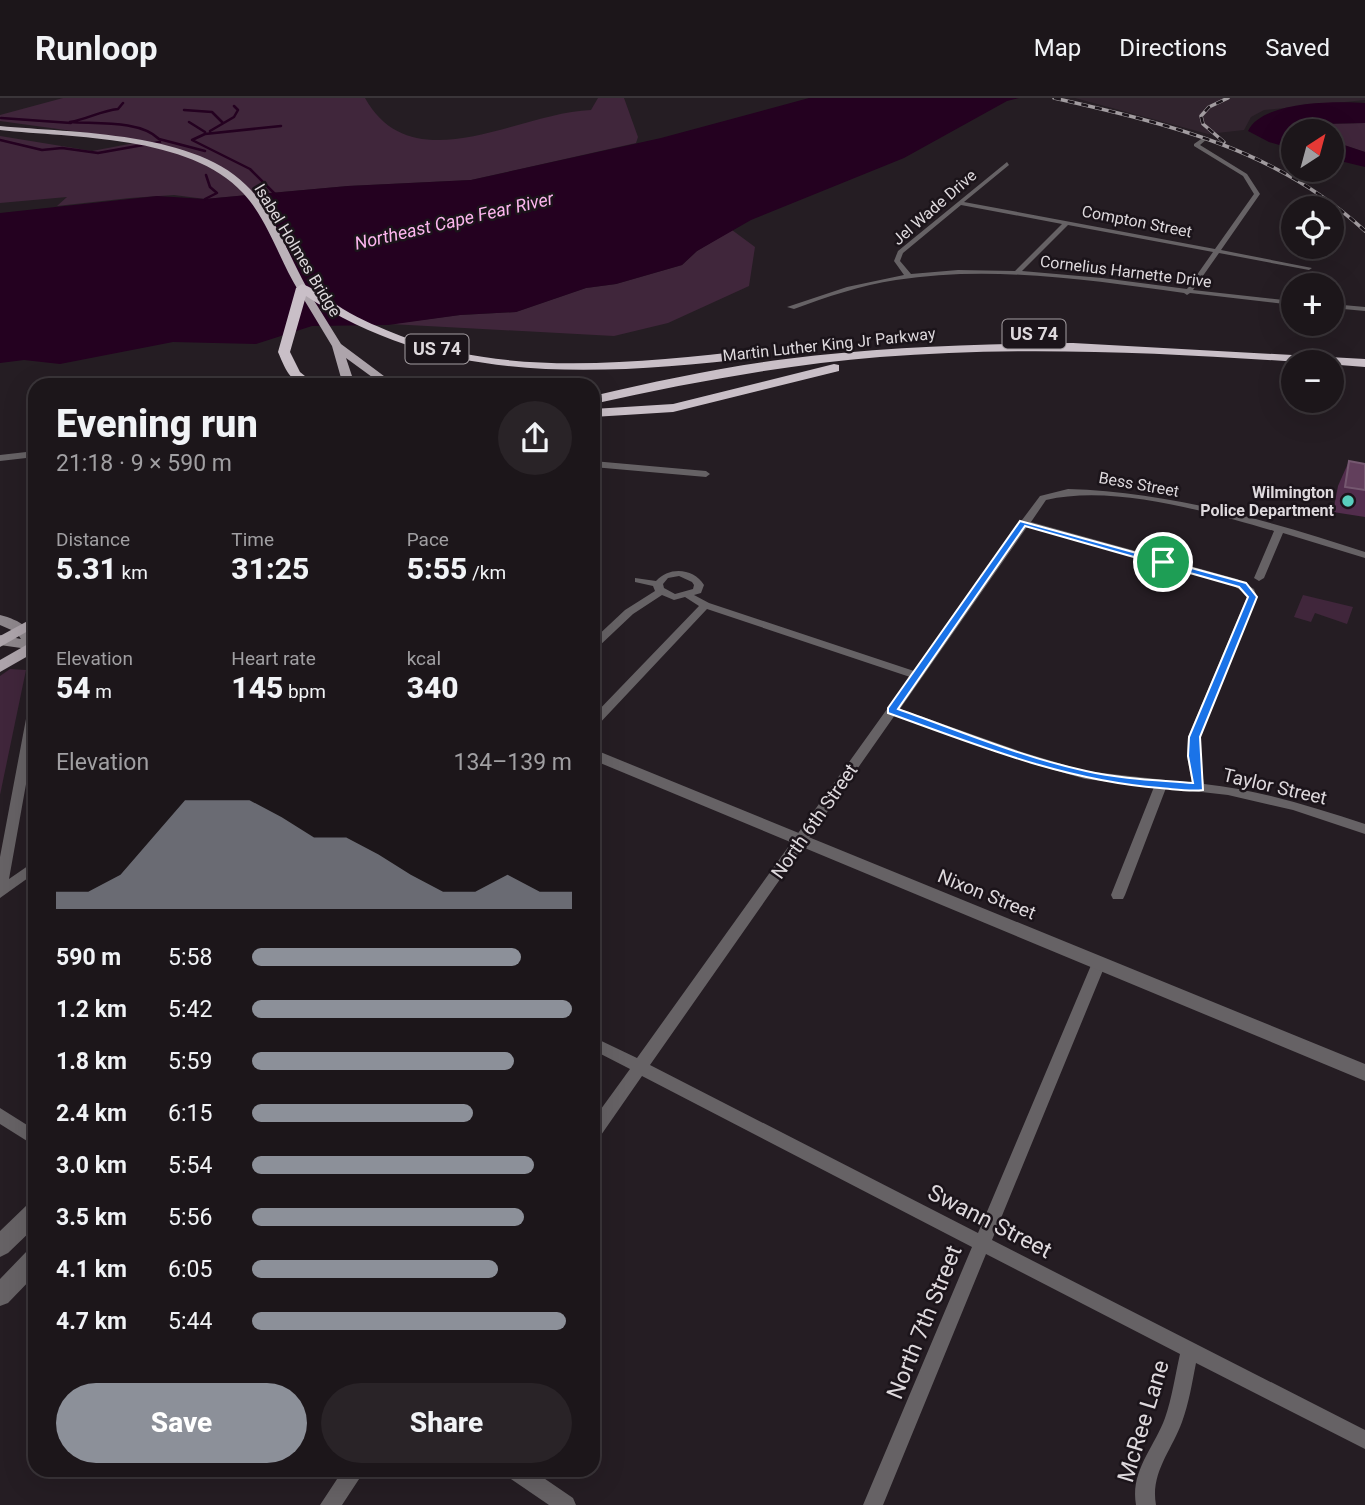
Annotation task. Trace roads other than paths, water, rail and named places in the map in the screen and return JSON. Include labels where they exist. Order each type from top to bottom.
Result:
[{"type":"highway","name":"Isabel Holmes Bridge","points":[[0,128],[115,141],[192,158],[237,181],[253,198],[302,288]]},
{"type":"highway","name":"US 74","points":[[302,288],[354,320],[411,342],[489,359],[585,366],[637,366],[756,354]]},
{"type":"highway","points":[[300,378],[295,374],[284,352],[302,288]]},
{"type":"highway","name":"Martin Luther King Jr Parkway","points":[[600,394],[756,354],[897,339],[1031,334],[1165,336],[1365,351]]},
{"type":"highway","name":"Martin Luther King Jr Parkway","points":[[600,394],[760,366],[904,350],[1118,346],[1365,363]]},
{"type":"highway","name":"US 74","points":[[600,413],[673,408],[853,364],[964,348]]},
{"type":"main road","name":"Isabel Holmes Bridge","points":[[302,288],[337,346],[380,378]]},
{"type":"main road","points":[[337,346],[347,378]]},
{"type":"main road","points":[[0,619],[28,625]]},
{"type":"main road","points":[[1,641],[28,625]]},
{"type":"main road","points":[[1,641],[28,645]]},
{"type":"main road","points":[[0,667],[28,650]]},
{"type":"street","points":[[1187,293],[1254,200],[1257,190],[1238,171],[1198,148],[1196,143],[1204,139]]},
{"type":"street","name":"Jel Wade Drive","points":[[909,276],[899,265],[900,253],[1007,164]]},
{"type":"street","name":"Compton Street","points":[[960,202],[1309,268]]},
{"type":"street","points":[[1017,272],[1067,223]]},
{"type":"street","name":"Cornelius Harnette Drive","points":[[791,307],[856,286],[909,276],[1017,272],[1086,277],[1187,293],[1281,302]]},
{"type":"street","points":[[1344,307],[1365,309]]},
{"type":"street","points":[[0,458],[28,455]]},
{"type":"street","points":[[600,465],[706,474]]},
{"type":"street","name":"Bess Street","points":[[1033,508],[1052,493],[1080,490],[1163,503],[1280,528],[1365,555]]},
{"type":"street","name":"North 6th Street","points":[[600,1123],[1033,508]]},
{"type":"street","points":[[1023,523],[1233,581],[1250,591],[1252,597],[1194,737],[1193,756],[1199,787]]},
{"type":"street","points":[[1259,578],[1280,528]]},
{"type":"street","points":[[600,639],[659,588],[670,574],[689,575],[699,585],[689,596]]},
{"type":"street","points":[[639,580],[674,597],[689,596],[705,605],[917,676]]},
{"type":"street","points":[[600,716],[705,605]]},
{"type":"street","name":"Taylor Street","points":[[892,710],[1046,764],[1101,778],[1199,787],[1273,800],[1365,829]]},
{"type":"street","points":[[0,892],[28,741]]},
{"type":"street","name":"Nixon Street","points":[[600,757],[1365,1073]]},
{"type":"street","points":[[1118,894],[1161,785]]},
{"type":"street","points":[[0,892],[28,871]]},
{"type":"street","name":"North 7th Street","points":[[873,1505],[1099,963]]},
{"type":"street","name":"Swann Street","points":[[600,1047],[1365,1440]]},
{"type":"street","points":[[0,1115],[28,1134]]},
{"type":"street","points":[[0,1247],[28,1219]]},
{"type":"street","points":[[0,1295],[28,1266]]},
{"type":"street","name":"McRee Lane","points":[[1146,1505],[1145,1486],[1152,1462],[1172,1424],[1190,1350]]},
{"type":"street","points":[[330,1505],[350,1477]]},
{"type":"street","points":[[525,1477],[566,1505]]},
{"type":"water","name":"Northeast Cape Fear River","points":[[809,98],[1019,98],[1007,101],[904,158],[751,220],[697,251],[682,265],[616,284],[586,288],[516,312],[460,315],[388,325],[312,326],[256,344],[173,342],[60,364],[24,360],[0,363],[0,213],[157,196],[205,199],[348,186],[471,180],[661,138]]},
{"type":"water","points":[[1336,102],[1365,103],[1365,123],[1344,123],[1344,119],[1281,119],[1281,146],[1248,131],[1256,121],[1283,108]]},
{"type":"water","points":[[1344,145],[1365,152],[1365,167],[1344,162]]},
{"type":"waterway","points":[[123,103],[118,109],[70,122],[129,126],[151,133],[159,139],[205,151]]},
{"type":"waterway","points":[[210,131],[234,117],[238,110],[234,106]]},
{"type":"waterway","points":[[184,110],[212,112],[223,123]]},
{"type":"waterway","points":[[1,118],[71,123]]},
{"type":"waterway","points":[[189,122],[205,132]]},
{"type":"waterway","points":[[279,198],[250,169],[192,140],[205,134],[281,126]]},
{"type":"waterway","points":[[0,140],[42,150],[62,148],[98,153],[160,142]]},
{"type":"waterway","points":[[205,199],[217,193],[210,187],[206,175]]},
{"type":"railway","points":[[1054,98],[1179,130],[1258,160],[1295,179],[1331,203],[1365,231]]},
{"type":"railway","points":[[1224,142],[1203,124],[1201,116],[1209,107],[1228,98]]},
{"type":"place","name":"Wilmington Police Department","points":[[1348,501]]}]
